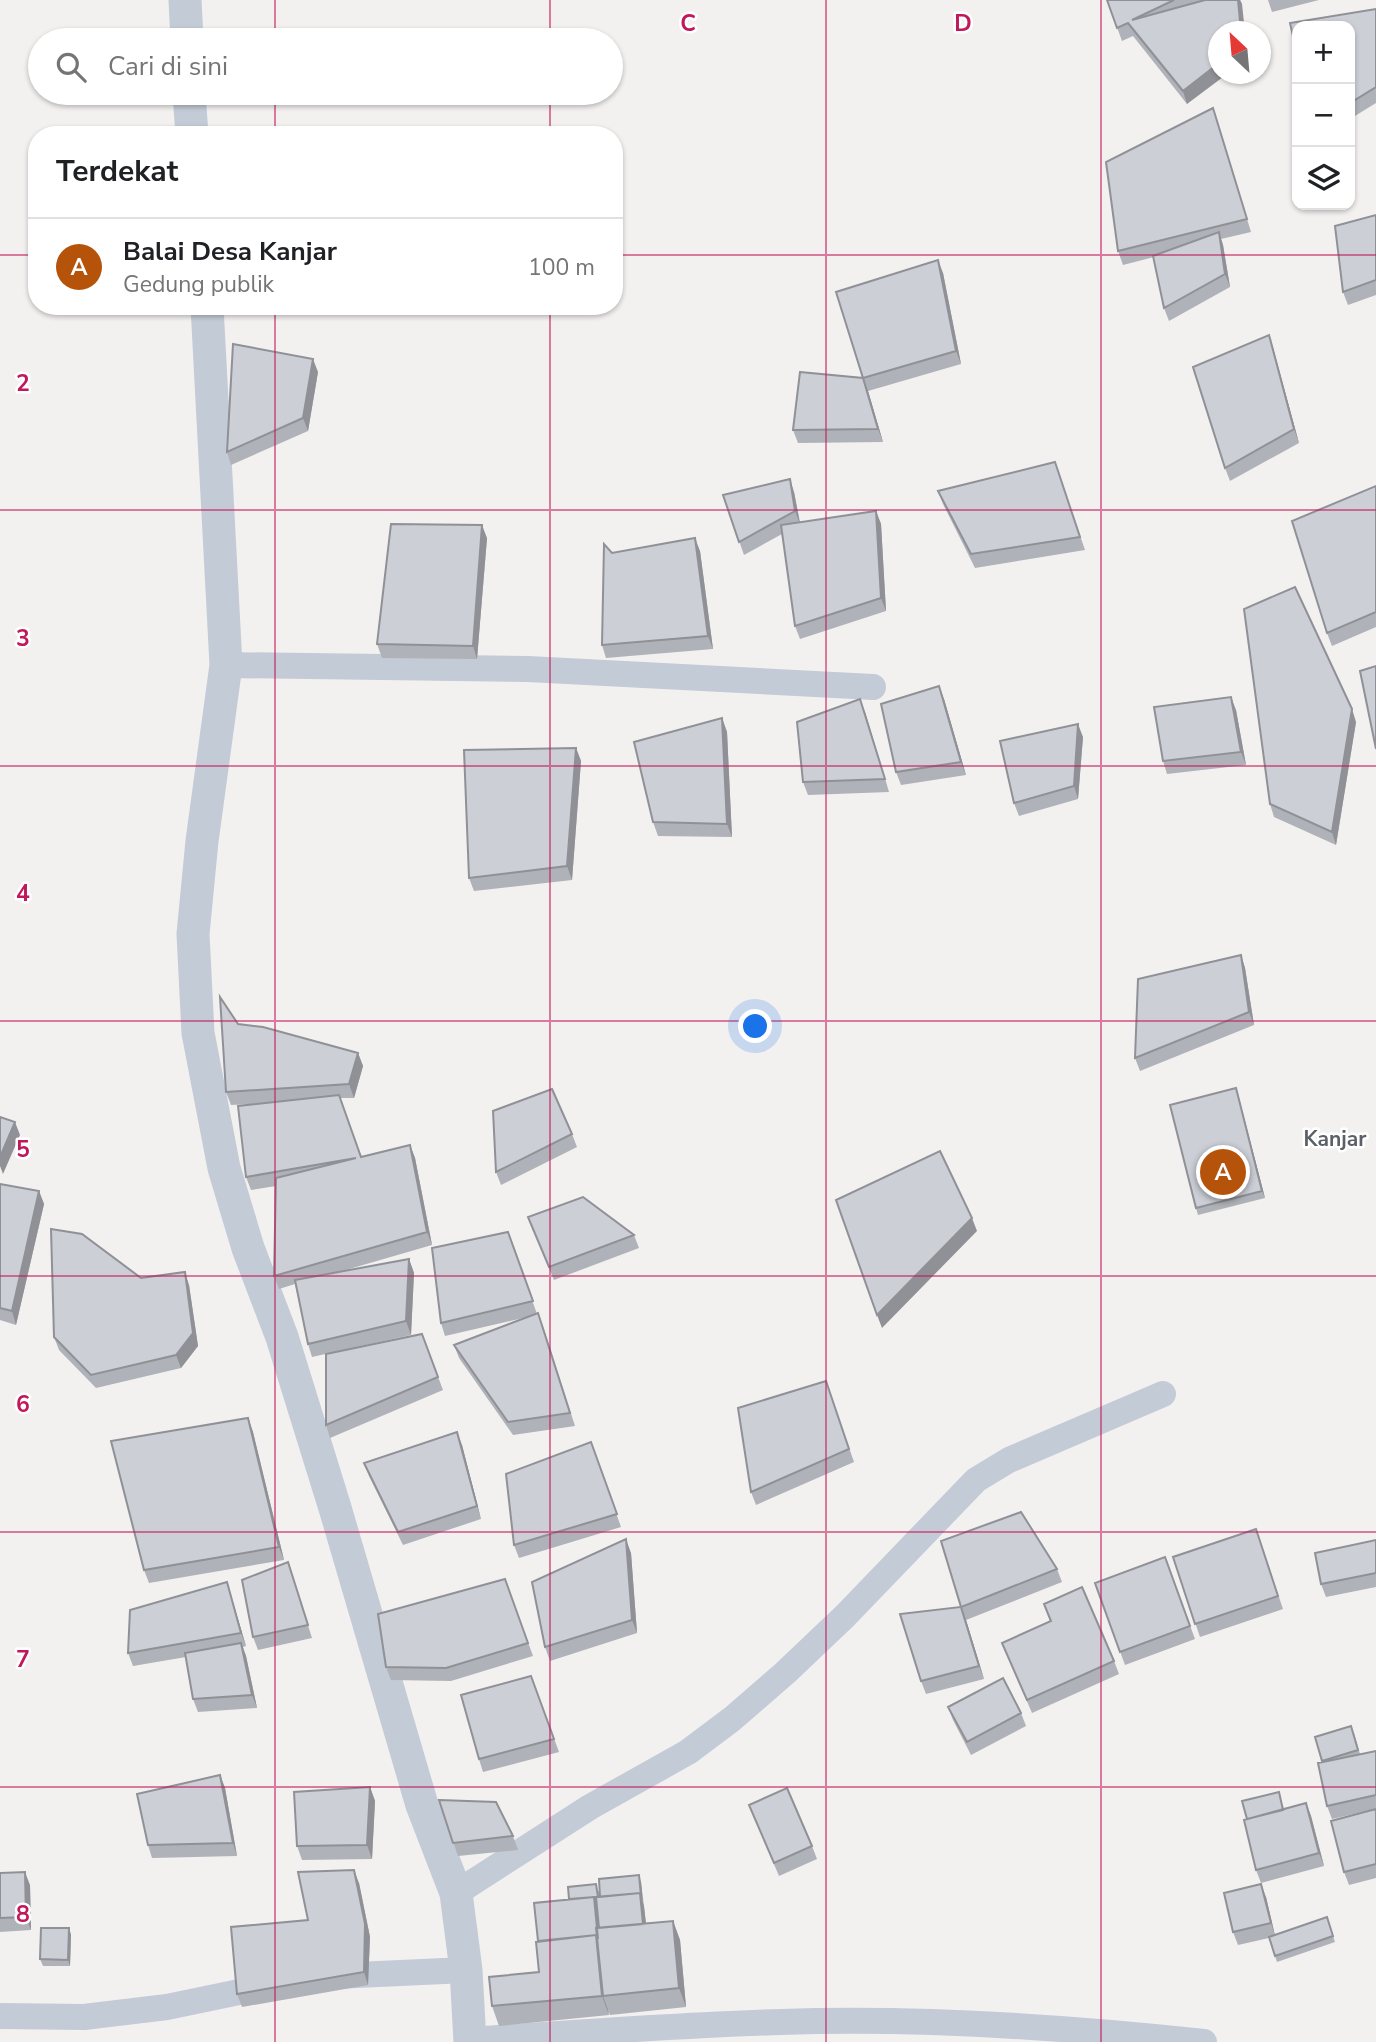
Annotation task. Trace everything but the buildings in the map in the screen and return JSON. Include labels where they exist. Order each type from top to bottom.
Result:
[{"type":"street","points":[[185,0],[186,28]]},
{"type":"street","points":[[190,105],[191,126]]},
{"type":"street","points":[[207,315],[226,665],[202,841],[193,934],[198,1033],[224,1168],[248,1248],[282,1338],[335,1508],[422,1805],[456,1893],[466,1970],[470,2041],[665,2027],[797,2022],[1066,2029],[1204,2042]]},
{"type":"street","points":[[226,665],[528,669],[873,687]]},
{"type":"street","points":[[456,1893],[590,1807],[688,1752],[732,1719],[845,1616],[976,1479],[1009,1460],[1163,1394]]},
{"type":"street","points":[[0,2016],[84,2017],[132,2012],[306,1980],[400,1972],[466,1970]]},
{"type":"place","name":"Balai Desa Kanjar","points":[[1223,1172]]},
{"type":"district","name":"Kanjar","points":[[1335,1139]]}]
